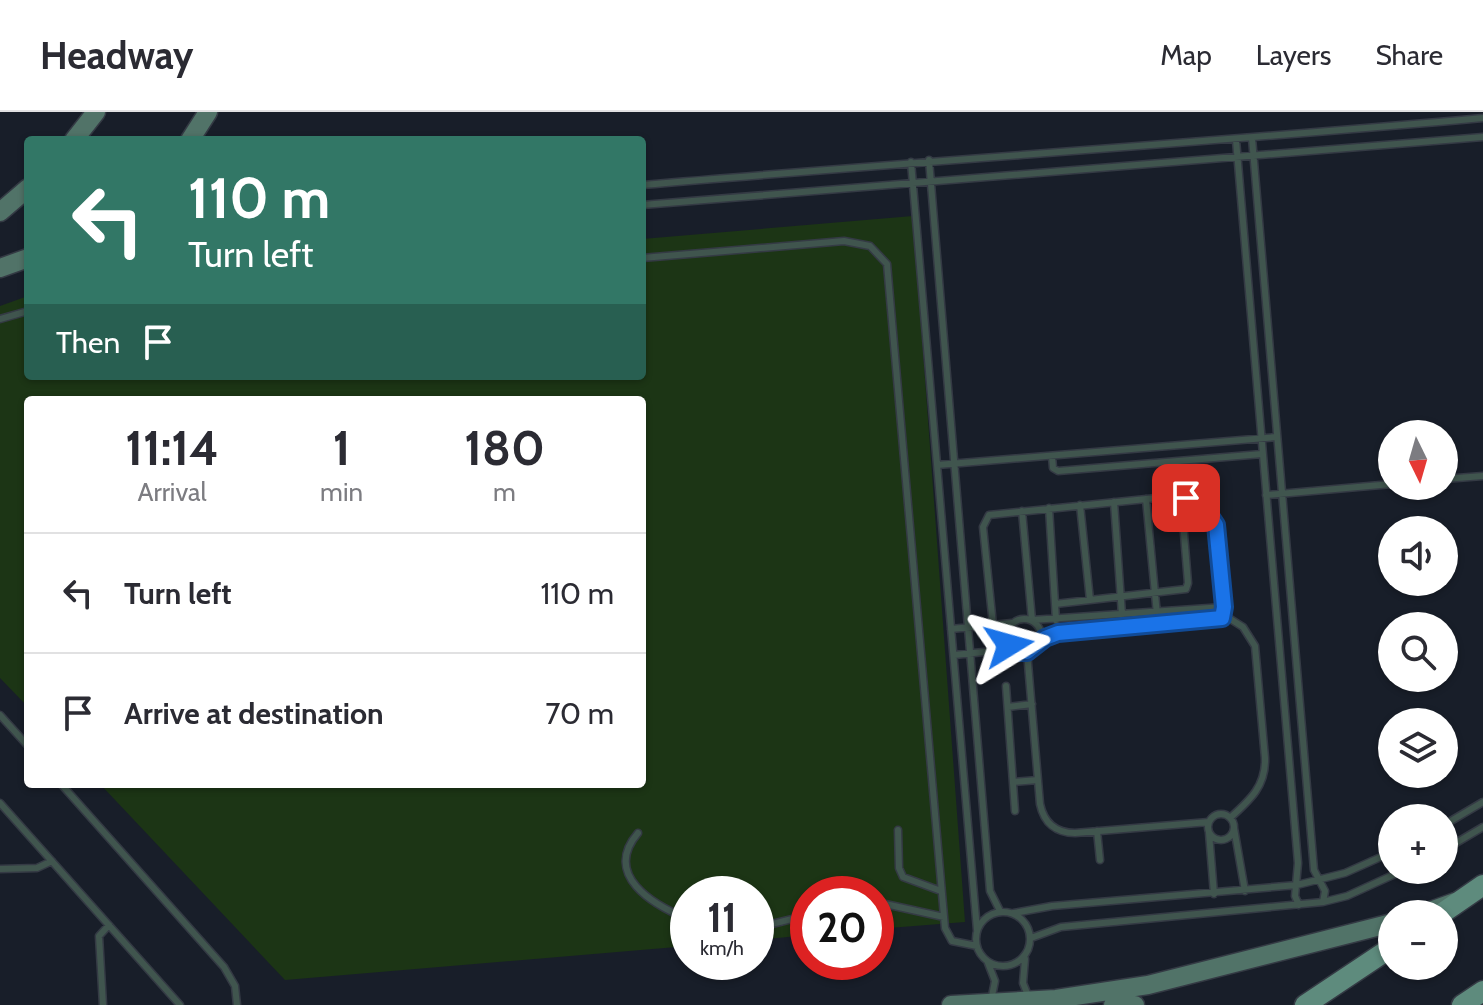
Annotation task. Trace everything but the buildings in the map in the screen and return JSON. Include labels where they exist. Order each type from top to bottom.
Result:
[{"type":"main road","points":[[1458,903],[1483,885]]},
{"type":"main road","points":[[1305,1005],[1378,956]]},
{"type":"main road","points":[[1462,1005],[1483,991]]},
{"type":"street","points":[[77,136],[96,112]]},
{"type":"street","points":[[193,136],[208,112]]},
{"type":"street","points":[[0,212],[24,191]]},
{"type":"street","points":[[0,268],[24,259]]},
{"type":"street","points":[[1458,901],[1465,898]]},
{"type":"street","points":[[951,1005],[1056,999],[1182,978],[1378,927]]},
{"type":"street","points":[[1056,999],[1085,1005]]},
{"type":"street","points":[[1113,1005],[1135,1005]]},
{"type":"lane","points":[[646,185],[1483,118]]},
{"type":"lane","points":[[646,205],[1483,137]]},
{"type":"lane","points":[[1252,138],[1314,870],[1325,891],[1323,902]]},
{"type":"lane","points":[[1236,140],[1298,863],[1295,896],[1299,905]]},
{"type":"lane","points":[[929,160],[990,891],[993,903],[1000,911]]},
{"type":"lane","points":[[911,162],[977,946],[995,981],[990,1003]]},
{"type":"lane","points":[[646,258],[844,241],[870,246],[887,264],[944,917],[947,935],[952,941],[977,946]]},
{"type":"lane","points":[[0,319],[24,312]]},
{"type":"lane","points":[[937,465],[1277,437]]},
{"type":"lane","points":[[1052,456],[1053,468],[1058,471],[1262,454]]},
{"type":"lane","points":[[1458,478],[1483,476]]},
{"type":"lane","points":[[1266,495],[1378,485]]},
{"type":"lane","points":[[993,625],[983,523],[993,514],[1181,497],[1208,513],[1216,525],[1224,615]]},
{"type":"lane","points":[[1055,604],[1183,591],[1187,586],[1181,497]]},
{"type":"lane","points":[[1146,499],[1158,625]]},
{"type":"lane","points":[[1114,502],[1122,615]]},
{"type":"lane","points":[[1080,505],[1090,600]]},
{"type":"lane","points":[[1049,508],[1056,620]]},
{"type":"lane","points":[[1022,511],[1032,620],[1039,628],[1039,642]]},
{"type":"lane","points":[[951,629],[1012,623],[1021,619],[1056,620],[1224,607]]},
{"type":"lane","points":[[1027,652],[1058,633],[1216,620],[1224,615]]},
{"type":"lane","points":[[1224,615],[1243,627],[1255,646],[1265,758],[1264,774],[1257,792],[1230,818]]},
{"type":"lane","points":[[1012,623],[1006,634],[1013,649]]},
{"type":"lane","points":[[954,655],[1013,649],[1027,652]]},
{"type":"lane","points":[[1027,652],[1041,811],[1052,827],[1067,833],[1209,822],[1216,815],[1230,818]]},
{"type":"lane","points":[[1006,686],[1015,811]]},
{"type":"lane","points":[[1008,707],[1032,704]]},
{"type":"lane","points":[[0,715],[24,742]]},
{"type":"lane","points":[[1013,782],[1038,780]]},
{"type":"lane","points":[[65,788],[224,967],[235,986],[237,1005]]},
{"type":"lane","points":[[1458,817],[1483,802]]},
{"type":"lane","points":[[0,803],[180,1005]]},
{"type":"lane","points":[[1230,818],[1245,891]]},
{"type":"lane","points":[[1209,822],[1214,894]]},
{"type":"lane","points":[[1209,833],[1216,840],[1226,839],[1234,827]]},
{"type":"lane","points":[[1458,842],[1483,827]]},
{"type":"lane","points":[[898,830],[899,868],[903,877],[941,891]]},
{"type":"lane","points":[[1097,831],[1100,860]]},
{"type":"lane","points":[[638,833],[627,853],[627,869],[633,884],[644,895],[670,909]]},
{"type":"lane","points":[[977,930],[986,917],[1000,911],[1014,913],[1052,906],[1297,885],[1319,881],[1378,858]]},
{"type":"lane","points":[[0,869],[37,868],[52,861]]},
{"type":"lane","points":[[1031,938],[1061,927],[1323,902],[1378,882]]},
{"type":"lane","points":[[894,906],[944,917]]},
{"type":"lane","points":[[1014,913],[1026,923],[1031,938],[1023,983],[1031,1001]]},
{"type":"lane","points":[[103,1005],[99,936],[109,925]]},
{"type":"lane","points":[[986,960],[1003,966],[1020,961],[1026,954]]},
{"type":"green space","points":[[913,216],[965,922],[894,928],[894,876],[790,876],[790,937],[774,938],[774,876],[670,876],[670,948],[285,980],[104,788],[646,788],[646,396],[24,396],[24,703],[0,678],[0,306],[24,297],[24,380],[646,380],[646,239]]},
{"type":"route","points":[[1009,645],[1023,653],[1035,649],[1039,642],[1058,633],[1222,618],[1224,607],[1216,525],[1208,513],[1186,498]]}]
